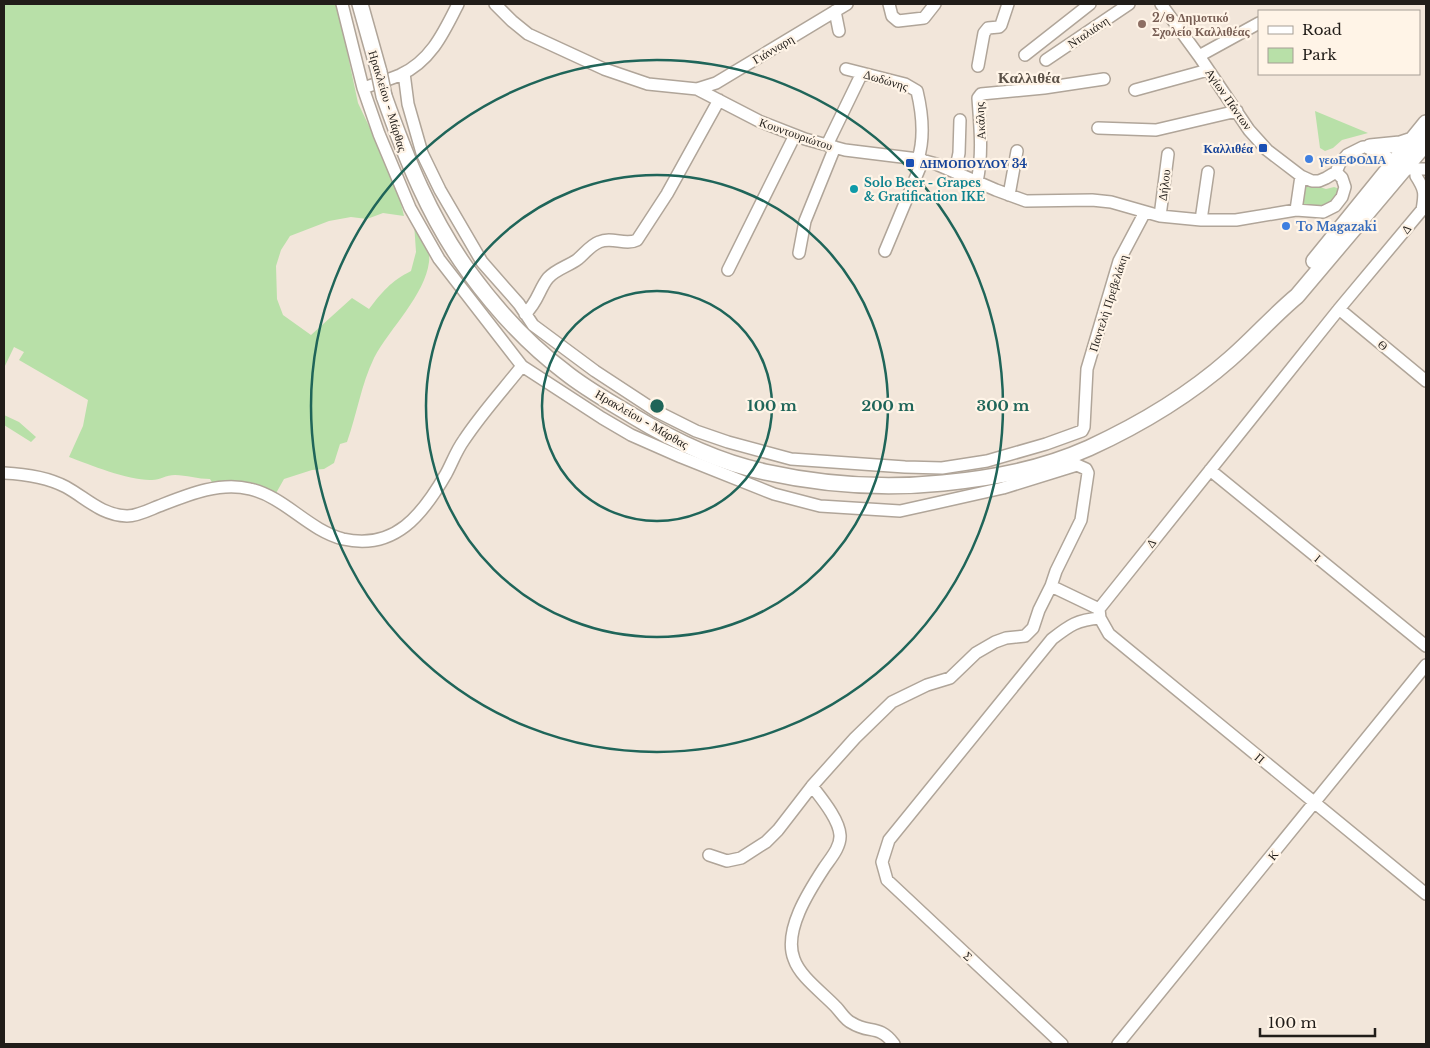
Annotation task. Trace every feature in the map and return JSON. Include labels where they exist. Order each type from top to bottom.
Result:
[{"type":"main road","name":"Ηρακλείου - Μάρθας","points":[[360,4],[384,96],[403,149],[425,200],[445,237],[470,273],[500,310],[533,344],[564,372],[601,397],[645,424],[683,444],[723,460],[764,472],[853,485],[920,485],[987,479],[1034,468],[1086,449],[1129,429],[1164,408],[1228,362],[1260,332],[1279,311],[1291,290],[1405,171],[1426,123]]},
{"type":"main road","points":[[1364,148],[1419,141]]},
{"type":"street","points":[[342,4],[363,88],[379,134],[410,208],[427,239],[454,280],[522,366],[631,435],[774,494],[820,506],[900,512],[1003,488],[1077,466],[1086,469],[1088,473],[1081,520],[1056,571],[1035,624],[1029,632],[1021,637],[1006,638],[995,642],[976,653],[950,678],[927,685],[892,702],[855,738],[766,842],[741,858],[727,861],[709,854]]},
{"type":"street","points":[[363,88],[404,73],[422,61],[435,47],[446,30],[458,4]]},
{"type":"street","name":"Κουντουριώτου","points":[[495,4],[528,34],[604,69],[648,84],[697,89],[759,122],[795,135],[831,146],[860,152],[921,159],[1009,195],[1026,200],[1092,200],[1111,202],[1160,216],[1201,220],[1236,220],[1296,210],[1324,212],[1335,206],[1342,197],[1345,187],[1342,178],[1336,172]]},
{"type":"street","name":"Γιάνναρη","points":[[697,89],[716,83],[847,4]]},
{"type":"street","points":[[888,4],[892,16],[898,21],[924,18],[935,4]]},
{"type":"street","points":[[978,66],[984,33],[988,28],[1001,25],[1008,4]]},
{"type":"street","points":[[1025,55],[1090,4]]},
{"type":"street","name":"Νταλιάνη","points":[[1046,60],[1129,4]]},
{"type":"street","name":"Αγίων Πάντων","points":[[1161,4],[1200,56],[1249,130],[1268,150],[1302,176]]},
{"type":"street","points":[[835,11],[839,31]]},
{"type":"street","points":[[1200,56],[1258,24]]},
{"type":"street","name":"Δωδώνης","points":[[846,69],[904,84],[917,91],[923,137],[921,159]]},
{"type":"street","points":[[1134,90],[1208,70]]},
{"type":"street","points":[[404,73],[408,104],[420,145],[440,190],[482,262],[526,314],[534,306],[548,278],[577,259],[592,246],[601,241],[611,239],[631,243],[637,240],[668,194],[718,100]]},
{"type":"street","points":[[799,253],[808,212],[831,146],[862,73]]},
{"type":"street","name":"Ακάλης","points":[[977,182],[981,162],[982,138],[978,98],[981,94],[1044,88],[1104,79]]},
{"type":"street","points":[[1098,128],[1156,130],[1237,111]]},
{"type":"street","points":[[955,172],[960,154],[960,120]]},
{"type":"street","points":[[728,270],[795,135]]},
{"type":"street","points":[[1296,210],[1302,176],[1312,181],[1319,181],[1336,172],[1340,163],[1347,155],[1364,148],[1381,153],[1405,171],[1424,189],[1424,208]]},
{"type":"street","points":[[1009,195],[1017,151]]},
{"type":"street","name":"Δήλου","points":[[1160,216],[1168,154]]},
{"type":"street","points":[[885,251],[921,159]]},
{"type":"street","points":[[1405,171],[1426,169]]},
{"type":"street","points":[[1201,220],[1208,172]]},
{"type":"street","name":"Δ","points":[[1099,614],[1210,470],[1339,309],[1424,208]]},
{"type":"street","name":"Παντελή Πρεβελάκη","points":[[526,314],[533,325],[541,332],[595,371],[656,411],[690,428],[728,442],[791,459],[942,468],[986,461],[1082,432],[1084,427],[1087,369],[1119,261],[1145,212]]},
{"type":"street","name":"Θ","points":[[1339,309],[1426,381]]},
{"type":"street","points":[[4,473],[22,474],[46,479],[66,487],[96,508],[127,516],[142,513],[175,500],[221,486],[245,488],[263,493],[328,534],[344,539],[383,539],[394,535],[412,522],[447,473],[464,440],[522,366]]},
{"type":"street","name":"Ι","points":[[1210,470],[1426,646]]},
{"type":"street","points":[[1051,586],[1099,614]]},
{"type":"street","name":"Π","points":[[1099,614],[1109,634],[1426,894]]},
{"type":"street","name":"Σ","points":[[1062,1044],[887,880],[882,862],[889,840],[1052,639],[1069,626],[1099,614]]},
{"type":"street","name":"Κ","points":[[1118,1044],[1315,804],[1426,665]]},
{"type":"street","points":[[812,786],[827,806],[840,834],[836,850],[798,912],[792,948],[794,960],[810,982],[850,1022],[863,1030],[875,1029],[888,1036],[894,1044]]},
{"type":"green space","points":[[4,4],[337,4],[358,103],[396,183],[404,216],[383,213],[367,219],[351,217],[329,221],[290,236],[281,250],[276,266],[277,299],[283,315],[311,335],[352,298],[369,309],[387,287],[411,271],[416,252],[414,223],[425,242],[429,262],[421,287],[374,358],[347,442],[340,444],[334,463],[324,469],[312,470],[284,479],[275,495],[254,483],[230,481],[213,484],[210,479],[179,475],[143,480],[122,475],[69,457],[83,426],[88,400],[19,360],[24,352],[14,347],[4,368]]},
{"type":"green space","points":[[1315,111],[1368,133],[1342,140],[1333,148],[1325,151],[1320,148]]},
{"type":"green space","points":[[1304,182],[1326,189],[1334,187],[1340,189],[1338,204],[1319,212],[1301,208]]},
{"type":"green space","points":[[4,415],[19,422],[36,437],[31,442],[4,425]]},
{"type":"place","name":"2/Θ Δημοτικό Σχολείο Καλλιθέας","points":[[1142,24]]},
{"type":"place","name":"Καλλιθέα","points":[[1263,148]]},
{"type":"place","name":"γεωΕΦΟΔΙΑ","points":[[1309,159]]},
{"type":"place","name":"ΔΗΜΟΠΟΥΛΟΥ 34","points":[[910,163]]},
{"type":"place","name":"Solo Beer - Grapes & Gratification IKE","points":[[854,189]]},
{"type":"place","name":"To Magazaki","points":[[1286,226]]},
{"type":"district","name":"Καλλιθέα","points":[[1029,77]]}]
